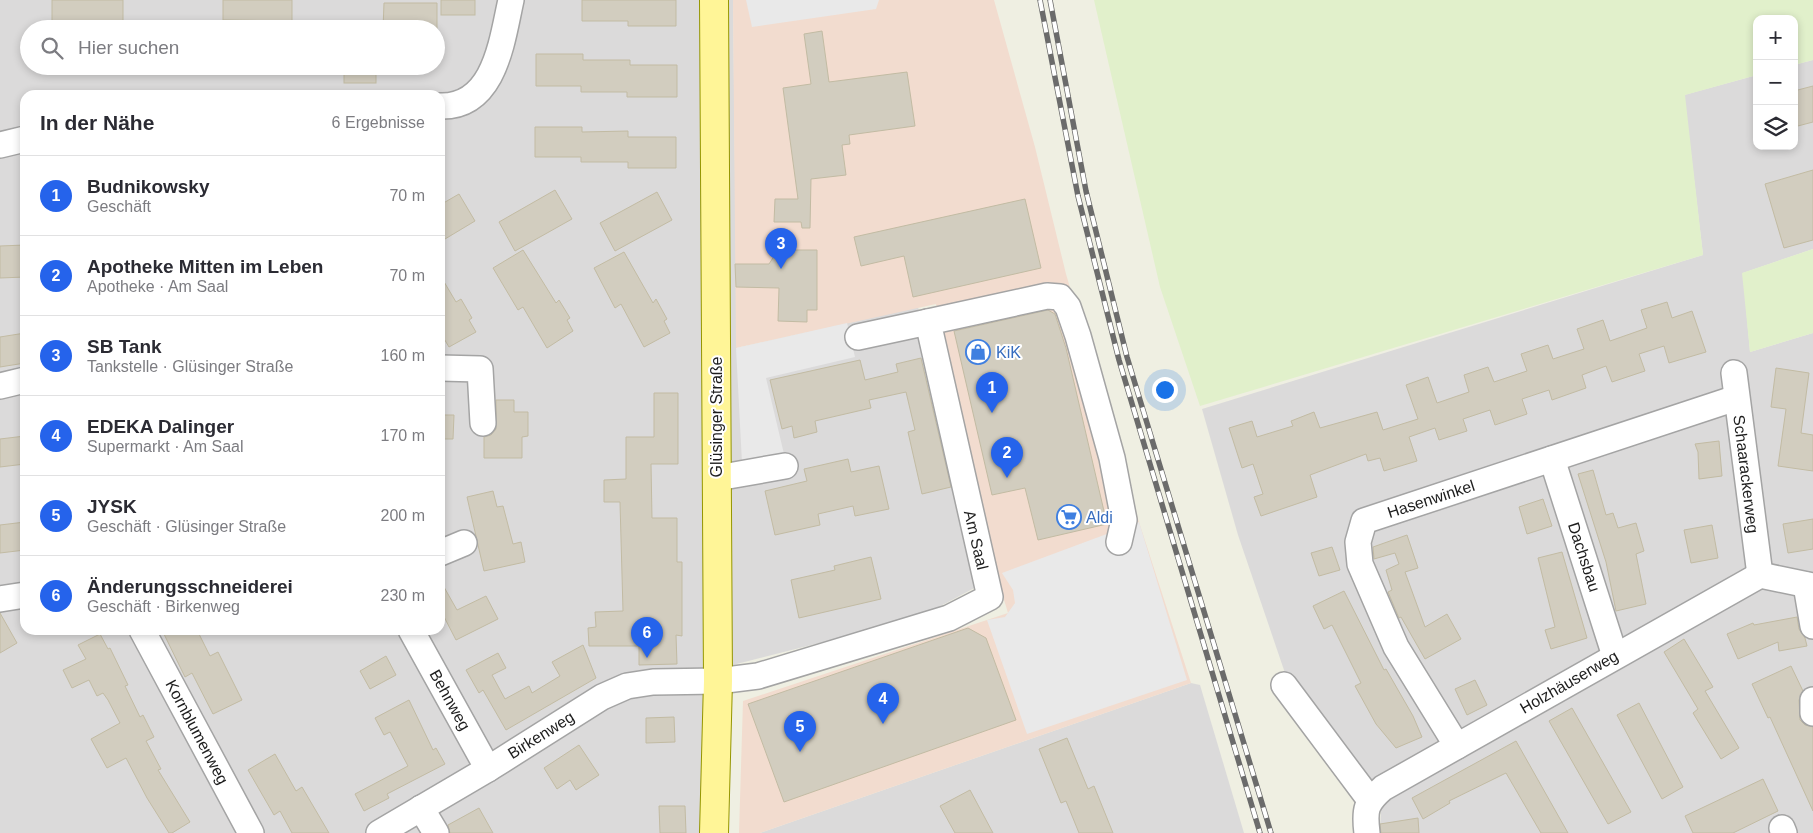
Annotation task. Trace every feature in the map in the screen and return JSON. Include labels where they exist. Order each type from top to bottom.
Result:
[{"type":"main road","name":"Glüsinger Straße","points":[[714,0],[718,681],[714,833]]},
{"type":"street","points":[[445,105],[466,100],[483,89],[498,58],[511,0]]},
{"type":"street","points":[[0,145],[20,140]]},
{"type":"street","points":[[858,337],[1047,296],[1060,297],[1068,307],[1094,390],[1112,458],[1124,520],[1119,542]]},
{"type":"street","name":"Am Saal","points":[[718,681],[758,676],[939,621],[990,597],[928,322]]},
{"type":"street","points":[[445,368],[480,369],[483,423]]},
{"type":"street","name":"Schaarackerweg","points":[[1734,373],[1760,574]]},
{"type":"street","points":[[0,386],[20,381]]},
{"type":"street","name":"Hasenwinkel","points":[[1457,746],[1396,647],[1360,564],[1358,542],[1364,521],[1736,398]]},
{"type":"street","name":"Dachsbau","points":[[1552,458],[1615,656]]},
{"type":"street","points":[[717,478],[785,466]]},
{"type":"street","points":[[445,551],[464,543]]},
{"type":"street","points":[[1760,574],[1810,585],[1813,626]]},
{"type":"street","name":"Holzhäuserweg","points":[[1370,800],[1383,788],[1760,574]]},
{"type":"street","points":[[0,599],[20,596]]},
{"type":"street","name":"Kornblumenweg","points":[[145,635],[251,833]]},
{"type":"street","name":"Behnweg","points":[[414,635],[488,769]]},
{"type":"street","name":"Birkenweg","points":[[379,833],[488,769],[602,697],[627,686],[653,682],[718,681]]},
{"type":"street","points":[[1284,685],[1370,800],[1365,814],[1367,833]]},
{"type":"street","points":[[1813,700],[1813,713]]},
{"type":"street","points":[[421,808],[436,833]]},
{"type":"shaded area","points":[[0,0],[733,0],[737,348],[918,307],[980,585],[918,618],[705,672],[703,833],[0,833]]},
{"type":"shaded area","points":[[733,0],[994,0],[1035,147],[1066,274],[1139,522],[1191,683],[760,833],[739,833],[743,701],[1008,613],[990,553],[936,304],[736,348]]},
{"type":"shaded area","points":[[746,0],[879,0],[876,9],[752,27]]},
{"type":"shaded area","points":[[1813,60],[1813,249],[1743,273],[1750,352],[1813,333],[1813,833],[1380,833],[1381,806],[1285,673],[1238,535],[1202,409],[1703,255],[1684,95],[1753,76],[1753,150],[1798,150],[1798,64]]},
{"type":"shaded area","points":[[847,323],[855,357],[766,378],[784,454],[742,463],[736,348]]},
{"type":"shaded area","points":[[1139,522],[1187,680],[1027,734],[987,620],[1005,617],[1015,603],[1013,590],[1002,573]]},
{"type":"shaded area","points":[[1191,683],[1200,685],[1244,833],[760,833]]},
{"type":"green space","points":[[1094,0],[1813,0],[1813,60],[1798,64],[1798,15],[1753,15],[1753,76],[1685,95],[1703,255],[1200,406],[1160,287]]},
{"type":"green space","points":[[1813,249],[1813,333],[1750,352],[1742,273]]},
{"type":"building","points":[[52,0],[123,0],[123,20],[52,20]]},
{"type":"building","points":[[223,0],[292,0],[292,20],[223,20]]},
{"type":"building","points":[[441,0],[475,0],[475,15],[441,15]]},
{"type":"building","points":[[582,0],[676,0],[676,26],[628,26],[628,21],[582,21]]},
{"type":"building","points":[[384,3],[437,3],[437,20],[383,20]]},
{"type":"building","points":[[822,31],[829,82],[907,72],[915,126],[849,135],[850,144],[842,145],[846,175],[811,179],[810,228],[802,228],[801,222],[774,222],[775,199],[798,199],[783,88],[811,84],[804,34]]},
{"type":"building","points":[[536,54],[583,54],[583,60],[630,60],[630,65],[677,65],[677,97],[627,97],[627,92],[581,92],[581,86],[536,86]]},
{"type":"building","points":[[344,75],[376,75],[376,83],[344,83]]},
{"type":"building","points":[[1813,86],[1813,122],[1798,126],[1798,105],[1798,90]]},
{"type":"building","points":[[535,127],[582,127],[582,132],[628,131],[628,137],[676,137],[676,168],[628,168],[628,162],[581,162],[581,157],[535,157]]},
{"type":"building","points":[[1813,170],[1813,240],[1784,248],[1765,184]]},
{"type":"building","points":[[555,190],[572,219],[515,251],[499,222]]},
{"type":"building","points":[[657,192],[672,220],[615,251],[600,223]]},
{"type":"building","points":[[459,194],[475,221],[445,239],[445,202]]},
{"type":"building","points":[[1025,199],[1041,268],[913,297],[904,256],[861,266],[854,237]]},
{"type":"building","points":[[20,245],[20,277],[0,278],[0,246]]},
{"type":"building","points":[[523,250],[556,303],[559,300],[570,318],[567,320],[573,331],[547,348],[523,307],[518,310],[493,268]]},
{"type":"building","points":[[778,250],[817,250],[817,310],[807,310],[807,322],[778,321],[779,288],[736,287],[735,264],[769,264]]},
{"type":"building","points":[[624,252],[653,303],[656,299],[667,319],[664,321],[670,333],[644,347],[621,304],[615,308],[594,268]]},
{"type":"building","points":[[445,283],[456,302],[461,299],[472,318],[469,320],[476,332],[449,347],[445,340]]},
{"type":"building","points":[[1667,302],[1672,318],[1692,311],[1706,352],[1669,363],[1664,346],[1639,354],[1645,371],[1612,382],[1606,366],[1582,375],[1586,388],[1552,400],[1549,390],[1522,399],[1527,414],[1495,425],[1490,410],[1463,419],[1467,431],[1439,440],[1435,428],[1409,437],[1417,461],[1384,471],[1380,458],[1368,461],[1366,454],[1310,475],[1317,497],[1261,516],[1254,497],[1263,494],[1253,464],[1242,468],[1229,428],[1252,421],[1257,437],[1293,426],[1291,421],[1314,412],[1320,428],[1377,412],[1383,430],[1418,419],[1406,385],[1428,377],[1437,403],[1469,392],[1464,375],[1488,367],[1494,382],[1527,371],[1521,354],[1548,345],[1553,359],[1584,349],[1577,329],[1603,320],[1610,341],[1647,328],[1641,310]]},
{"type":"building","points":[[1048,310],[1055,314],[1066,348],[1107,524],[1038,540],[1025,488],[992,495],[954,331]]},
{"type":"building","points":[[20,334],[20,364],[0,367],[0,337]]},
{"type":"building","points":[[921,358],[951,487],[922,494],[908,432],[915,430],[906,392],[869,400],[871,408],[815,421],[817,432],[794,438],[792,426],[782,429],[770,380],[860,360],[865,380],[898,372],[896,364]]},
{"type":"building","points":[[1776,368],[1809,373],[1801,433],[1813,435],[1813,471],[1778,466],[1786,409],[1771,407]]},
{"type":"building","points":[[654,393],[678,393],[678,464],[651,464],[652,518],[677,518],[677,562],[682,562],[682,636],[676,635],[677,664],[639,665],[639,646],[589,646],[588,628],[596,627],[595,612],[623,611],[620,502],[604,502],[604,480],[626,479],[626,437],[654,437]]},
{"type":"building","points":[[496,400],[514,400],[514,412],[528,412],[528,436],[522,437],[522,458],[484,458],[484,437],[491,435],[496,429]]},
{"type":"building","points":[[445,415],[454,415],[453,439],[445,439]]},
{"type":"building","points":[[20,437],[20,465],[0,467],[0,439]]},
{"type":"building","points":[[1719,441],[1722,476],[1699,479],[1698,452],[1695,444]]},
{"type":"building","points":[[848,459],[851,472],[879,466],[889,509],[855,516],[853,506],[818,514],[820,525],[775,535],[765,491],[807,481],[804,469]]},
{"type":"building","points":[[1593,470],[1606,515],[1613,513],[1618,528],[1636,523],[1644,551],[1636,554],[1646,604],[1616,611],[1606,562],[1578,474]]},
{"type":"building","points":[[493,491],[497,507],[503,506],[513,544],[521,542],[525,562],[484,571],[467,497]]},
{"type":"building","points":[[1543,499],[1552,526],[1527,534],[1519,507]]},
{"type":"building","points":[[1813,519],[1813,549],[1788,553],[1783,524]]},
{"type":"building","points":[[20,523],[20,551],[0,553],[0,525]]},
{"type":"building","points":[[1712,525],[1718,558],[1691,563],[1684,530]]},
{"type":"building","points":[[1407,535],[1418,568],[1405,572],[1425,627],[1447,614],[1461,639],[1425,659],[1401,617],[1399,618],[1388,592],[1392,590],[1386,570],[1399,564],[1395,553],[1374,559],[1373,547]]},
{"type":"building","points":[[1332,547],[1340,570],[1319,576],[1311,553]]},
{"type":"building","points":[[1562,552],[1587,638],[1551,649],[1545,630],[1555,627],[1538,558]]},
{"type":"building","points":[[871,557],[881,599],[799,618],[791,580],[835,570],[834,566]]},
{"type":"building","points":[[445,589],[457,610],[486,596],[498,619],[456,640],[445,619]]},
{"type":"building","points":[[1344,591],[1384,670],[1386,669],[1413,716],[1422,737],[1396,748],[1376,724],[1355,686],[1361,683],[1332,625],[1324,629],[1313,606]]},
{"type":"building","points":[[0,613],[17,643],[0,653]]},
{"type":"building","points":[[1797,617],[1799,629],[1805,638],[1807,646],[1779,651],[1778,642],[1738,659],[1727,634],[1753,623],[1754,625]]},
{"type":"building","points":[[968,628],[986,638],[1016,720],[784,802],[748,704]]},
{"type":"building","points":[[101,635],[108,649],[110,648],[128,685],[125,686],[140,717],[143,715],[154,737],[146,741],[161,769],[158,770],[190,822],[172,833],[169,833],[147,798],[126,758],[107,768],[91,739],[120,723],[103,693],[97,696],[89,680],[72,688],[63,670],[86,659],[78,645]]},
{"type":"building","points":[[164,635],[200,635],[210,656],[218,652],[242,700],[213,714],[192,673],[185,677]]},
{"type":"building","points":[[1684,639],[1713,687],[1705,691],[1739,748],[1721,759],[1693,713],[1698,709],[1664,652]]},
{"type":"building","points":[[583,645],[596,678],[506,730],[483,690],[479,693],[466,670],[498,653],[506,668],[492,675],[505,699],[529,686],[532,693],[560,676],[552,662]]},
{"type":"building","points":[[386,656],[396,675],[370,689],[360,671]]},
{"type":"building","points":[[1791,666],[1803,691],[1799,700],[1800,720],[1805,725],[1813,727],[1813,811],[1770,717],[1768,718],[1752,684]]},
{"type":"building","points":[[1475,680],[1487,705],[1467,715],[1455,689]]},
{"type":"building","points":[[409,700],[433,750],[436,748],[445,764],[387,794],[389,798],[364,811],[355,794],[408,766],[390,732],[384,735],[375,718]]},
{"type":"building","points":[[1639,703],[1683,787],[1662,799],[1617,715]]},
{"type":"building","points":[[1572,708],[1631,812],[1608,824],[1549,721]]},
{"type":"building","points":[[674,717],[675,742],[646,743],[646,718]]},
{"type":"building","points":[[1067,738],[1088,789],[1094,786],[1113,833],[1079,833],[1066,801],[1061,803],[1039,749]]},
{"type":"building","points":[[1516,741],[1568,833],[1541,833],[1506,773],[1449,801],[1450,803],[1423,819],[1412,798]]},
{"type":"building","points":[[579,745],[599,775],[576,790],[570,780],[557,789],[544,768]]},
{"type":"building","points":[[275,754],[296,791],[302,787],[329,833],[292,833],[280,811],[274,815],[248,770]]},
{"type":"building","points":[[1763,779],[1778,811],[1733,833],[1693,833],[1685,816]]},
{"type":"building","points":[[970,790],[993,833],[955,833],[940,806]]},
{"type":"building","points":[[659,806],[685,806],[686,833],[660,833]]},
{"type":"building","points":[[479,808],[493,833],[450,833],[448,825]]},
{"type":"building","points":[[1418,818],[1419,833],[1381,833],[1380,824]]},
{"type":"railway","points":[[1040,0],[1078,196],[1119,360],[1260,833]]},
{"type":"railway","points":[[1050,0],[1086,191],[1127,357],[1271,833]]},
{"type":"place","name":"SB Tank","points":[[781,269]]},
{"type":"place","name":"KiK","points":[[978,352]]},
{"type":"place","name":"Budnikowsky","points":[[992,413]]},
{"type":"place","name":"Apotheke Mitten im Leben","points":[[1007,478]]},
{"type":"place","name":"Aldi","points":[[1069,517]]},
{"type":"place","name":"Änderungsschneiderei","points":[[647,658]]},
{"type":"place","name":"EDEKA Dalinger","points":[[883,724]]},
{"type":"place","name":"JYSK","points":[[800,752]]}]
